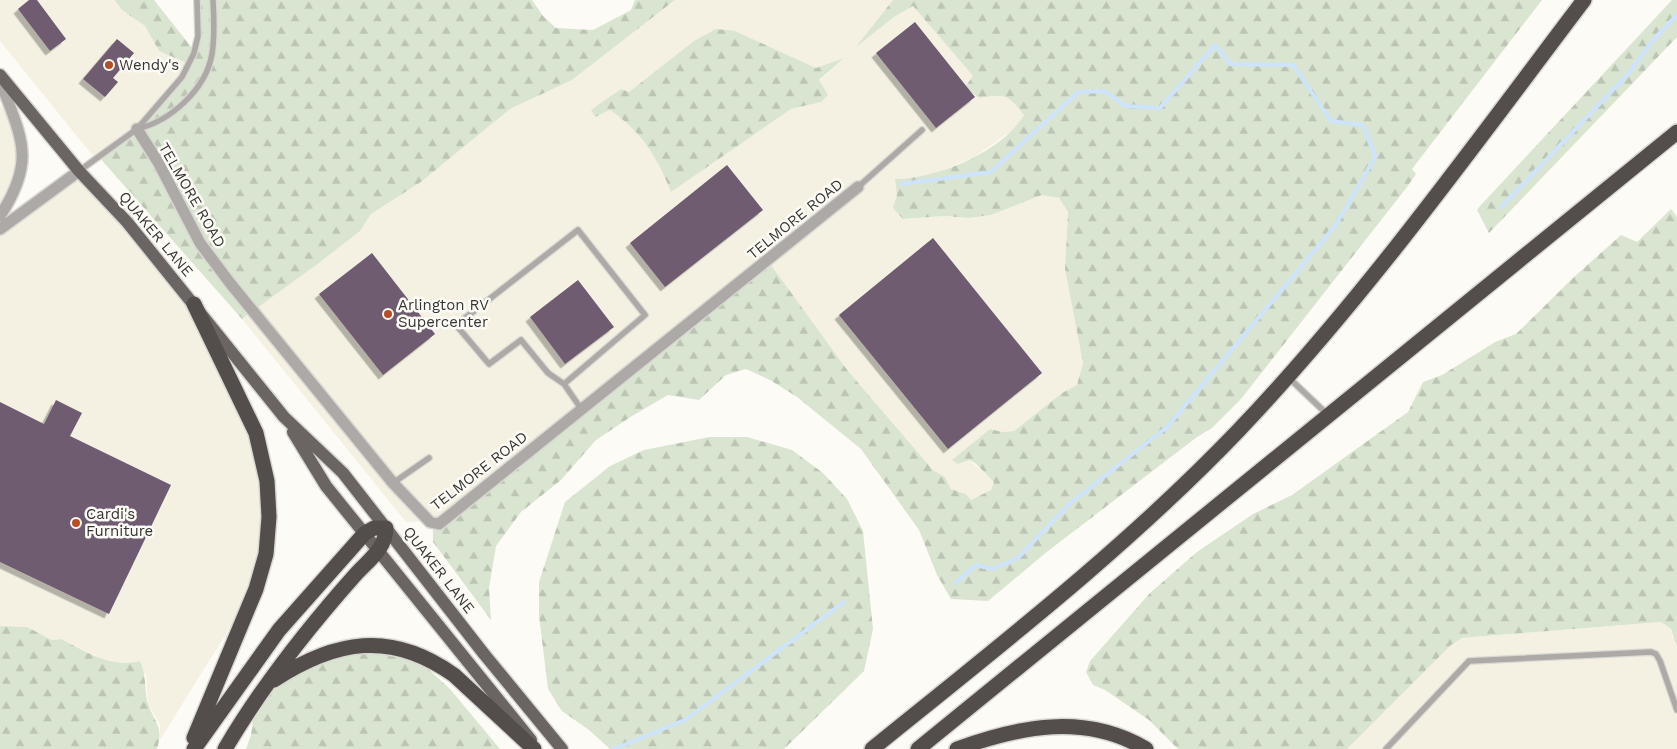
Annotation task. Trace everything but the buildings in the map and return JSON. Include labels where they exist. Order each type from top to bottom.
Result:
[{"type":"highway","points":[[872,749],[1031,620],[1140,527],[1239,430],[1287,377],[1384,260],[1584,0]]},
{"type":"highway","points":[[918,749],[1677,132]]},
{"type":"highway","points":[[189,749],[256,590],[266,554],[269,516],[267,481],[256,433],[194,304]]},
{"type":"highway","points":[[194,749],[279,630],[365,533],[374,528],[386,528],[384,542],[321,615],[267,685],[226,749]]},
{"type":"highway","points":[[267,685],[306,661],[333,650],[363,645],[396,649],[426,659],[454,675],[534,749]]},
{"type":"highway","points":[[957,749],[1013,731],[1053,726],[1094,729],[1129,740],[1146,749]]},
{"type":"main road","name":"QUAKER LANE","points":[[0,75],[79,171],[128,222],[194,304],[284,417],[326,486],[539,749]]},
{"type":"main road","name":"QUAKER LANE","points":[[284,417],[343,473],[484,654],[562,749]]},
{"type":"street","points":[[0,80],[21,138],[24,158],[15,191],[0,216]]},
{"type":"street","name":"TELMORE ROAD","points":[[137,129],[158,162],[200,243],[278,344],[393,484],[430,522],[439,524],[858,187]]},
{"type":"street","points":[[0,229],[79,171]]},
{"type":"lane","points":[[79,171],[137,129],[175,86],[189,64],[198,36],[197,0]]},
{"type":"lane","points":[[137,129],[150,126],[175,110],[188,99],[201,80],[212,56],[213,0]]},
{"type":"lane","points":[[858,187],[922,130]]},
{"type":"lane","points":[[564,384],[645,315],[578,230],[456,325],[489,364],[521,340],[548,373],[564,384],[582,410]]},
{"type":"lane","points":[[1287,377],[1329,416]]},
{"type":"lane","points":[[393,484],[429,458]]},
{"type":"lane","points":[[1386,749],[1469,661],[1651,652],[1656,654],[1660,661],[1677,710]]},
{"type":"shaded area","points":[[0,0],[115,0],[122,10],[145,26],[159,51],[187,62],[177,83],[138,125],[98,156],[93,156],[0,41]]},
{"type":"shaded area","points":[[675,0],[893,0],[858,46],[894,17],[913,6],[973,76],[965,87],[979,98],[997,96],[1012,99],[1025,115],[1017,127],[976,156],[934,174],[895,180],[903,219],[945,216],[969,218],[992,215],[1042,195],[1059,198],[1068,212],[1065,269],[1083,363],[1077,385],[1062,393],[1014,431],[1002,432],[969,460],[995,482],[991,490],[971,500],[966,494],[951,489],[945,477],[933,470],[848,371],[767,262],[443,521],[406,522],[242,319],[360,231],[371,214],[421,182],[510,109],[572,80]],"holes":[[[735,31],[816,68],[843,59],[819,81],[821,102],[791,109],[671,192],[659,161],[628,122],[610,110],[646,80]]]},
{"type":"shaded area","points":[[0,105],[18,126],[24,168],[0,216]]},
{"type":"shaded area","points":[[79,170],[209,332],[263,465],[269,527],[250,595],[160,740],[160,725],[148,704],[146,675],[129,664],[111,663],[61,639],[52,640],[27,627],[0,626],[0,228]]},
{"type":"shaded area","points":[[1661,622],[1670,629],[1677,648],[1677,749],[1347,749],[1451,645],[1462,638]]},
{"type":"green space","points":[[115,0],[154,0],[192,48],[196,44],[196,0],[532,0],[543,16],[556,28],[593,30],[631,10],[635,0],[675,0],[572,80],[510,109],[421,182],[371,214],[360,231],[242,319],[98,156],[137,126],[160,104],[179,78],[187,63],[159,51],[145,26],[122,10]]},
{"type":"green space","points":[[893,0],[1542,0],[1412,169],[1416,174],[1407,187],[1241,399],[1212,428],[1197,437],[1048,551],[988,601],[951,599],[937,575],[919,530],[861,449],[797,397],[770,380],[746,369],[726,375],[699,400],[668,395],[632,416],[596,440],[561,480],[521,512],[496,546],[489,588],[491,620],[433,542],[433,528],[768,261],[848,371],[933,470],[945,477],[951,489],[966,494],[971,500],[991,490],[994,482],[975,463],[969,460],[958,464],[952,460],[990,429],[1002,432],[1014,431],[1062,393],[1077,385],[1083,363],[1065,269],[1068,212],[1059,198],[1042,195],[991,215],[969,218],[945,216],[903,219],[893,208],[897,195],[895,179],[930,174],[967,161],[985,152],[1000,141],[1024,115],[1010,99],[1000,96],[979,98],[965,87],[973,76],[913,6],[894,17],[855,48]]},
{"type":"green space","points":[[1672,0],[1677,0],[1677,37],[1489,233],[1477,210],[1480,206]]},
{"type":"green space","points":[[716,29],[735,31],[816,68],[844,58],[819,80],[828,95],[821,102],[791,109],[671,192],[654,157],[631,127],[610,110],[595,117],[591,110],[621,89],[629,92],[694,41]]},
{"type":"green space","points":[[1671,209],[1677,217],[1677,648],[1671,629],[1661,622],[1462,638],[1451,645],[1347,749],[1178,749],[1149,720],[1105,690],[1093,685],[1086,672],[1090,661],[1150,593],[1197,552],[1253,514],[1292,495],[1408,412],[1423,382],[1442,375],[1495,342],[1516,334],[1574,277],[1621,235],[1637,242]]},
{"type":"green space","points":[[709,437],[747,437],[792,450],[823,473],[847,499],[863,531],[873,629],[864,671],[784,749],[610,749],[589,730],[562,711],[548,689],[539,616],[539,582],[565,502],[610,466],[644,450]]},
{"type":"green space","points":[[0,626],[27,627],[52,640],[61,639],[109,661],[129,663],[140,661],[144,672],[148,704],[158,725],[160,735],[157,749],[0,749]]},
{"type":"green space","points":[[369,648],[416,658],[450,689],[500,749],[246,749],[251,735],[254,711],[268,694],[318,659]]},
{"type":"waterway","points":[[1501,207],[1627,75],[1653,40],[1677,15]]},
{"type":"waterway","points":[[902,184],[991,172],[1078,92],[1104,91],[1125,106],[1160,108],[1215,45],[1230,64],[1293,65],[1331,121],[1363,125],[1375,157],[1335,226],[1167,427],[1069,504],[1018,558],[993,569],[976,565],[955,583]]},
{"type":"waterway","points":[[614,749],[685,720],[844,602]]},
{"type":"place","name":"Wendy's","points":[[109,65]]},
{"type":"place","name":"Arlington RV Supercenter","points":[[388,314]]},
{"type":"place","name":"Cardi's Furniture","points":[[76,523]]}]
